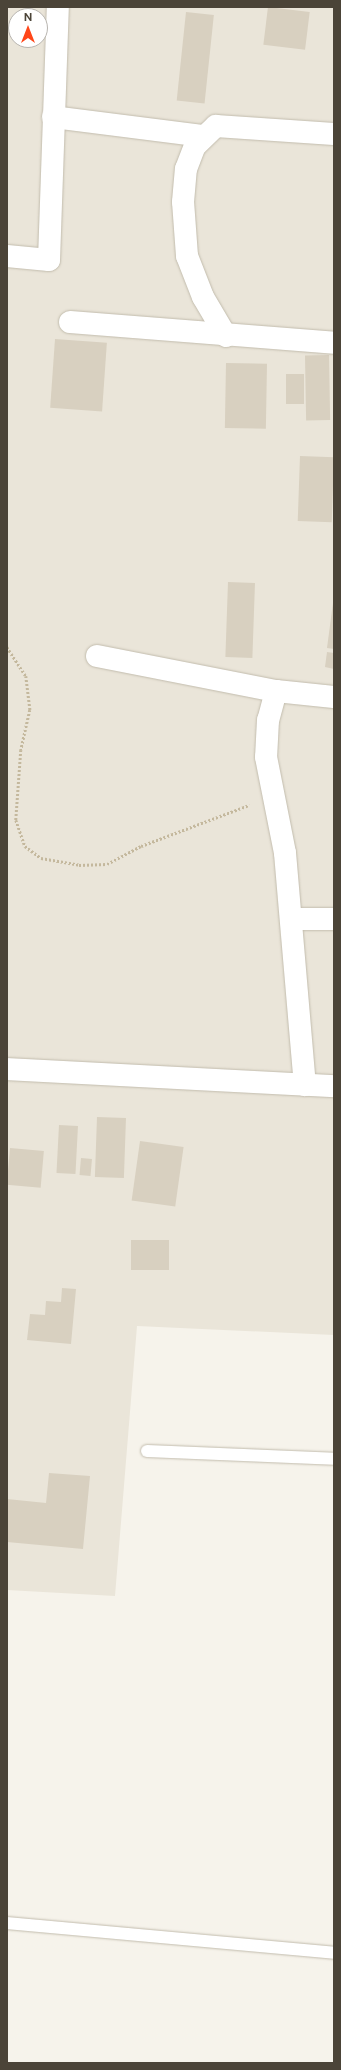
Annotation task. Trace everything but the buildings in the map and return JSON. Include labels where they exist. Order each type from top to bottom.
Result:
[{"type":"street","points":[[7,256],[50,260],[53,117],[58,7]]},
{"type":"street","points":[[53,117],[203,136]]},
{"type":"street","points":[[226,336],[203,297],[187,256],[184,202],[186,169],[195,146],[203,136],[216,126],[334,134]]},
{"type":"street","points":[[70,322],[226,336],[334,343]]},
{"type":"street","points":[[97,656],[276,691],[334,696]]},
{"type":"street","points":[[276,691],[268,720],[266,757],[285,853],[305,1084]]},
{"type":"street","points":[[291,919],[334,919]]},
{"type":"street","points":[[7,1069],[334,1086]]},
{"type":"lane","points":[[147,1451],[334,1459]]},
{"type":"lane","points":[[7,1923],[334,1953]]},
{"type":"path","points":[[7,647],[26,676],[30,710],[21,750],[16,820],[25,846],[41,858],[79,865],[107,864],[141,846],[274,795]]},
{"type":"shaded area","points":[[7,7],[334,7],[334,1335],[137,1326],[115,1596],[7,1590]]}]
